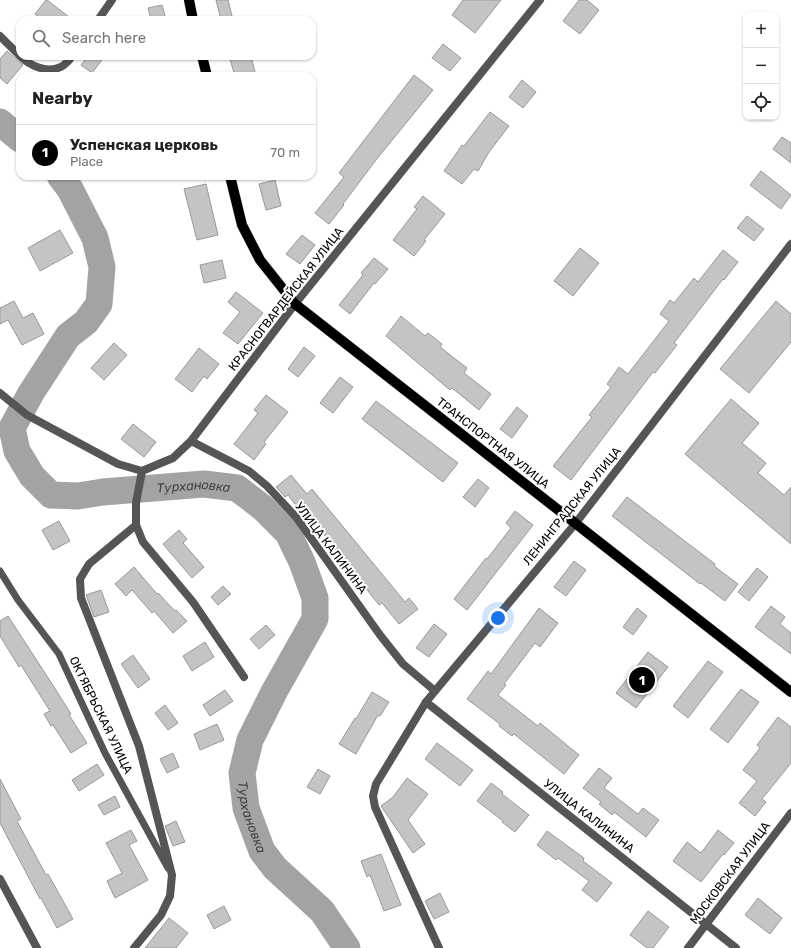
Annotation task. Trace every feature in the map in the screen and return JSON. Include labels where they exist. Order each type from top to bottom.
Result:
[{"type":"main road","points":[[189,0],[193,16]]},
{"type":"main road","points":[[203,60],[206,72]]},
{"type":"main road","name":"ТРАНСПОРТНАЯ УЛИЦА","points":[[231,180],[242,225],[256,253],[296,304],[791,692]]},
{"type":"street","points":[[101,16],[112,0]]},
{"type":"street","name":"КРАСНОГВАРДЕЙСКАЯ УЛИЦА","points":[[142,471],[173,458],[191,440],[296,304],[540,0]]},
{"type":"street","points":[[0,36],[16,52]]},
{"type":"street","points":[[25,60],[33,66],[46,69],[58,68],[70,60]]},
{"type":"street","name":"ЛЕНИНГРАДСКАЯ УЛИЦА","points":[[439,948],[375,807],[373,796],[376,784],[426,702],[435,690],[575,524],[791,244]]},
{"type":"street","points":[[0,393],[27,415],[74,442],[118,464],[142,471],[136,503],[136,525],[143,542],[193,602],[244,678]]},
{"type":"street","name":"УЛИЦА КАЛИНИНА","points":[[191,440],[249,471],[267,486],[296,517],[380,635],[403,664],[435,690]]},
{"type":"street","points":[[134,948],[161,915],[170,896],[172,875],[139,746],[81,598],[80,579],[89,564],[136,525]]},
{"type":"street","name":"УЛИЦА КАЛИНИНА","points":[[426,702],[736,948]]},
{"type":"street","name":"МОСКОВСКАЯ УЛИЦА","points":[[688,948],[791,813]]},
{"type":"street","points":[[0,879],[37,948]]},
{"type":"lane","name":"ОКТЯБРЬСКАЯ УЛИЦА","points":[[0,571],[18,600],[59,654],[105,753],[172,875]]},
{"type":"building","points":[[47,0],[68,16],[37,16],[35,14]]},
{"type":"building","points":[[216,0],[228,0],[232,16],[220,16]]},
{"type":"building","points":[[463,0],[501,0],[475,33],[452,15]]},
{"type":"building","points":[[579,0],[587,0],[599,10],[580,34],[563,21]]},
{"type":"building","points":[[162,5],[165,16],[150,16],[148,8]]},
{"type":"building","points":[[443,44],[461,58],[450,71],[432,58]]},
{"type":"building","points":[[7,51],[23,65],[7,84],[0,78],[0,59]]},
{"type":"building","points":[[85,60],[102,60],[93,72],[81,65]]},
{"type":"building","points":[[230,60],[252,60],[255,72],[234,72]]},
{"type":"building","points":[[414,75],[433,90],[376,160],[329,224],[315,213],[344,177],[339,173]]},
{"type":"building","points":[[522,80],[536,92],[523,108],[509,97]]},
{"type":"building","points":[[490,112],[509,126],[489,152],[478,171],[474,169],[462,184],[444,171],[462,145],[464,146]]},
{"type":"building","points":[[782,137],[791,143],[791,163],[773,149]]},
{"type":"building","points":[[761,171],[791,195],[781,209],[750,185]]},
{"type":"building","points":[[275,180],[281,206],[266,210],[259,184]]},
{"type":"building","points":[[206,184],[218,235],[197,240],[184,189]]},
{"type":"building","points":[[423,196],[445,214],[424,240],[426,241],[414,256],[393,240],[417,209],[414,207]]},
{"type":"building","points":[[747,216],[764,229],[754,241],[737,228]]},
{"type":"building","points":[[60,230],[73,253],[40,271],[28,248]]},
{"type":"building","points":[[302,235],[315,245],[300,264],[286,254]]},
{"type":"building","points":[[580,248],[599,263],[573,296],[554,281]]},
{"type":"building","points":[[723,250],[738,262],[724,280],[723,279],[674,343],[677,345],[655,373],[653,372],[571,480],[553,466],[592,417],[589,415],[611,387],[607,384],[619,367],[628,374],[669,321],[660,314],[670,300],[674,303],[694,278],[698,282]]},
{"type":"building","points":[[374,258],[388,269],[375,284],[374,283],[350,314],[339,305],[363,275],[361,273]]},
{"type":"building","points":[[222,260],[226,278],[204,283],[200,265]]},
{"type":"building","points":[[236,292],[263,313],[238,344],[223,333],[240,312],[228,302]]},
{"type":"building","points":[[14,301],[23,318],[33,313],[44,334],[22,345],[8,320],[0,324],[0,308]]},
{"type":"building","points":[[776,301],[791,314],[791,342],[749,393],[720,369]]},
{"type":"building","points":[[401,316],[425,336],[428,333],[442,344],[440,347],[467,368],[464,373],[491,394],[479,410],[452,388],[450,390],[386,336]]},
{"type":"building","points":[[114,343],[127,355],[104,380],[91,368]]},
{"type":"building","points":[[304,347],[315,356],[298,377],[288,369]]},
{"type":"building","points":[[199,348],[219,364],[207,379],[204,376],[192,392],[175,379]]},
{"type":"building","points":[[340,377],[353,387],[333,413],[320,403]]},
{"type":"building","points":[[266,395],[288,412],[264,442],[266,444],[254,460],[234,444],[258,413],[254,410]]},
{"type":"building","points":[[731,399],[759,423],[742,443],[766,463],[758,473],[784,495],[791,487],[791,544],[685,454]]},
{"type":"building","points":[[376,401],[458,463],[443,482],[362,419]]},
{"type":"building","points":[[517,407],[528,416],[512,438],[500,429]]},
{"type":"building","points":[[133,424],[156,442],[144,457],[121,439]]},
{"type":"building","points":[[291,475],[307,494],[312,489],[405,602],[409,598],[418,609],[399,624],[382,603],[379,605],[311,518],[307,520],[288,495],[285,497],[276,487]]},
{"type":"building","points":[[478,479],[489,488],[475,507],[463,497]]},
{"type":"building","points":[[627,497],[715,564],[714,566],[738,584],[725,601],[701,583],[700,584],[612,516]]},
{"type":"building","points":[[515,511],[533,525],[467,610],[454,599],[511,528],[506,523]]},
{"type":"building","points":[[59,521],[70,541],[53,550],[42,530]]},
{"type":"building","points":[[179,530],[187,539],[183,543],[204,567],[192,578],[163,544]]},
{"type":"building","points":[[574,561],[586,570],[566,596],[554,587]]},
{"type":"building","points":[[134,567],[157,594],[158,593],[187,621],[173,633],[154,611],[152,613],[132,590],[126,596],[115,584]]},
{"type":"building","points":[[757,568],[768,577],[749,601],[738,592]]},
{"type":"building","points":[[223,586],[231,594],[218,605],[211,597]]},
{"type":"building","points":[[101,590],[109,612],[94,617],[86,595]]},
{"type":"building","points":[[771,606],[785,617],[780,624],[791,633],[791,654],[755,627]]},
{"type":"building","points":[[539,608],[558,623],[540,647],[535,643],[504,684],[506,685],[498,695],[538,726],[540,723],[579,755],[564,774],[514,734],[512,736],[499,726],[500,724],[467,699],[488,671],[491,674]]},
{"type":"building","points":[[637,608],[647,616],[633,635],[623,627]]},
{"type":"building","points":[[8,616],[71,714],[69,715],[87,743],[71,753],[44,714],[50,711],[21,665],[19,667],[0,636],[0,621]]},
{"type":"building","points":[[434,624],[447,634],[429,657],[416,648]]},
{"type":"building","points":[[266,625],[275,635],[259,649],[250,639]]},
{"type":"building","points":[[205,642],[214,657],[192,671],[183,656]]},
{"type":"building","points":[[648,652],[668,667],[636,708],[616,693]]},
{"type":"building","points":[[133,655],[150,679],[138,688],[121,664]]},
{"type":"building","points":[[708,661],[723,672],[688,718],[673,706]]},
{"type":"building","points":[[741,689],[759,702],[728,743],[710,729]]},
{"type":"building","points":[[225,690],[233,701],[210,716],[203,705]]},
{"type":"building","points":[[372,692],[389,702],[380,716],[378,715],[356,754],[339,744]]},
{"type":"building","points":[[165,705],[178,723],[168,730],[155,713]]},
{"type":"building","points":[[778,717],[791,727],[791,763],[762,799],[766,802],[755,816],[739,803],[757,781],[743,770],[760,748],[757,745]]},
{"type":"building","points":[[217,724],[224,740],[200,750],[194,734]]},
{"type":"building","points":[[437,743],[473,770],[460,786],[425,759]]},
{"type":"building","points":[[173,753],[179,767],[167,773],[160,759]]},
{"type":"building","points":[[97,764],[104,775],[79,791],[72,780]]},
{"type":"building","points":[[599,768],[612,778],[604,788],[638,814],[643,808],[659,820],[646,837],[614,812],[612,815],[599,804],[601,802],[583,788]]},
{"type":"building","points":[[318,769],[330,776],[320,794],[307,787]]},
{"type":"building","points":[[407,778],[428,794],[408,820],[425,844],[413,853],[381,806],[393,797]]},
{"type":"building","points":[[0,779],[21,819],[17,821],[46,875],[48,874],[73,919],[57,928],[0,823]]},
{"type":"building","points":[[491,783],[503,792],[502,794],[529,815],[515,832],[477,801]]},
{"type":"building","points":[[115,796],[120,807],[104,815],[98,805]]},
{"type":"building","points":[[176,821],[185,842],[173,846],[165,826]]},
{"type":"building","points":[[131,830],[137,841],[129,845],[148,880],[115,898],[107,881],[122,873],[106,843]]},
{"type":"building","points":[[718,830],[734,843],[724,855],[723,854],[701,882],[673,861],[687,842],[701,853]]},
{"type":"building","points":[[547,831],[584,858],[583,861],[612,883],[597,902],[582,890],[589,881],[558,858],[556,860],[537,845]]},
{"type":"building","points":[[381,854],[401,905],[384,911],[370,875],[367,877],[361,861]]},
{"type":"building","points":[[440,893],[449,912],[434,919],[425,901]]},
{"type":"building","points":[[758,898],[782,918],[770,934],[745,915]]},
{"type":"building","points":[[224,906],[231,920],[214,929],[207,915]]},
{"type":"building","points":[[648,911],[669,927],[653,948],[647,948],[630,935]]},
{"type":"building","points":[[169,918],[188,933],[176,948],[145,948]]},
{"type":"waterway","name":"Турхановка","points":[[0,122],[16,136]]},
{"type":"waterway","name":"Турхановка","points":[[63,180],[70,189],[95,238],[102,267],[99,304],[86,322],[68,336],[31,393],[12,428],[17,451],[32,476],[51,495],[78,496],[103,492],[204,484],[237,488],[263,508],[288,533],[302,562],[315,598],[315,619],[274,692],[250,740],[242,773],[246,808],[262,851],[275,868],[322,911],[347,948]]},
{"type":"place","name":"Успенская церковь","points":[[642,680]]}]
